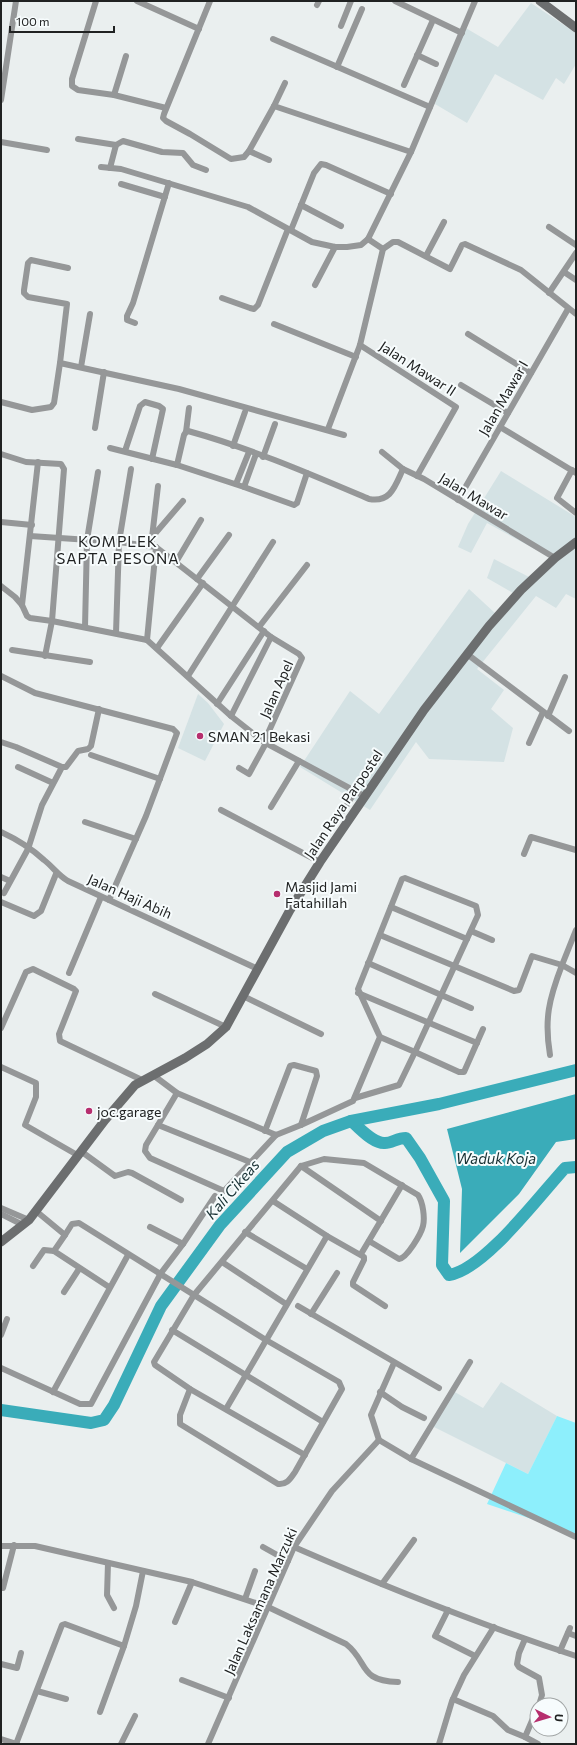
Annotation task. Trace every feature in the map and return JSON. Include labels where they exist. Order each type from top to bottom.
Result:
[{"type":"main road","points":[[540,1],[576,28]]},
{"type":"main road","name":"Jalan Raya Parpostel","points":[[1,1242],[26,1223],[105,1120],[135,1085],[196,1051],[226,1027],[290,910],[360,794],[467,654],[521,590],[555,558],[576,542]]},
{"type":"street","points":[[1,100],[3,76],[16,1]]},
{"type":"street","points":[[96,1],[71,83],[75,89],[114,95],[166,108]]},
{"type":"street","points":[[137,1],[199,29]]},
{"type":"street","points":[[210,1],[166,108],[163,117],[166,121],[231,159],[244,157],[249,151],[274,106],[285,83]]},
{"type":"street","points":[[340,26],[350,1]]},
{"type":"street","points":[[395,1],[462,33]]},
{"type":"street","points":[[101,167],[121,169],[248,207],[312,242],[334,247],[362,245],[368,239],[411,152],[462,33],[474,1]]},
{"type":"street","points":[[337,67],[362,9]]},
{"type":"street","points":[[404,85],[434,20]]},
{"type":"street","points":[[273,39],[430,107]]},
{"type":"street","points":[[418,55],[436,64]]},
{"type":"street","points":[[114,95],[126,56]]},
{"type":"street","points":[[274,106],[411,152]]},
{"type":"street","points":[[78,139],[116,145],[119,142],[126,142],[162,152],[183,152],[195,166],[206,170]]},
{"type":"street","points":[[1,142],[47,150]]},
{"type":"street","points":[[110,168],[116,145]]},
{"type":"street","points":[[249,151],[269,160]]},
{"type":"street","points":[[222,298],[254,309],[258,305],[314,173],[321,164],[391,194]]},
{"type":"street","points":[[136,323],[127,320],[127,316],[133,303],[169,183]]},
{"type":"street","points":[[121,184],[165,197]]},
{"type":"street","points":[[301,205],[341,226]]},
{"type":"street","points":[[426,256],[444,222]]},
{"type":"street","points":[[548,227],[576,245]]},
{"type":"street","points":[[368,239],[383,249]]},
{"type":"street","points":[[328,429],[360,345],[383,249],[393,242],[398,242],[450,268],[462,245],[465,244],[521,270],[576,314]]},
{"type":"street","points":[[314,285],[334,247]]},
{"type":"street","points":[[549,293],[576,254]]},
{"type":"street","points":[[1,402],[32,410],[51,407],[54,403],[67,304],[28,297],[24,293],[24,290],[28,263],[31,260],[68,268]]},
{"type":"street","points":[[564,272],[576,280]]},
{"type":"street","name":"Jalan Mawar I","points":[[458,500],[568,309]]},
{"type":"street","points":[[82,367],[90,314]]},
{"type":"street","points":[[274,324],[356,357]]},
{"type":"street","points":[[468,334],[531,373]]},
{"type":"street","name":"Jalan Mawar II","points":[[360,345],[456,407],[417,476]]},
{"type":"street","points":[[60,363],[179,389],[328,429],[344,435]]},
{"type":"street","points":[[95,428],[104,372]]},
{"type":"street","points":[[461,385],[508,413]]},
{"type":"street","points":[[125,451],[140,406],[145,402],[159,406],[163,409],[152,458]]},
{"type":"street","points":[[177,465],[186,432],[189,408]]},
{"type":"street","points":[[233,446],[245,412]]},
{"type":"street","points":[[263,457],[275,424]]},
{"type":"street","points":[[500,427],[574,472],[557,498],[576,513]]},
{"type":"street","points":[[186,432],[256,454],[307,473],[369,499],[378,501],[388,496],[396,485],[403,469]]},
{"type":"street","points":[[110,448],[177,465],[294,505],[297,503],[307,473]]},
{"type":"street","points":[[236,484],[249,452]]},
{"type":"street","name":"Jalan Mawar","points":[[382,452],[403,469],[555,558]]},
{"type":"street","points":[[1,454],[26,462],[61,464],[64,466],[52,621],[46,656]]},
{"type":"street","points":[[244,487],[256,454]]},
{"type":"street","points":[[22,605],[38,462]]},
{"type":"street","points":[[116,633],[119,542],[132,469]]},
{"type":"street","points":[[85,627],[87,540],[98,472]]},
{"type":"street","points":[[147,640],[154,546],[153,536],[158,486]]},
{"type":"street","points":[[153,536],[183,501]]},
{"type":"street","points":[[176,562],[201,520]]},
{"type":"street","points":[[1,522],[32,525]]},
{"type":"street","points":[[197,579],[229,535]]},
{"type":"street","points":[[30,536],[154,546],[271,637],[231,716]]},
{"type":"street","points":[[188,676],[273,542]]},
{"type":"street","points":[[217,704],[261,629],[307,565]]},
{"type":"street","points":[[157,648],[203,583]]},
{"type":"street","points":[[1,586],[22,605],[27,616],[30,618],[85,627],[147,640],[217,704],[265,743],[360,794],[343,812]]},
{"type":"street","name":"Jalan Apel","points":[[265,743],[302,658],[299,654],[271,637]]},
{"type":"street","points":[[12,650],[90,662]]},
{"type":"street","points":[[467,654],[568,731]]},
{"type":"street","points":[[1,676],[35,693],[173,729],[177,733],[136,839],[110,900]]},
{"type":"street","points":[[529,742],[546,714],[565,677]]},
{"type":"street","points":[[4,893],[28,849],[42,806],[53,783],[62,768],[66,767],[78,752],[88,749],[90,746],[99,709]]},
{"type":"street","points":[[1,742],[16,747],[62,768]]},
{"type":"street","points":[[239,768],[250,774],[265,743]]},
{"type":"street","points":[[91,755],[160,779]]},
{"type":"street","points":[[271,807],[299,761]]},
{"type":"street","points":[[18,767],[53,783]]},
{"type":"street","points":[[221,810],[320,862]]},
{"type":"street","points":[[85,822],[136,839]]},
{"type":"street","name":"Jalan Haji Abih","points":[[1,832],[16,839],[44,860],[56,874],[101,898],[110,900],[258,969]]},
{"type":"street","points":[[524,854],[531,837],[576,850]]},
{"type":"street","points":[[1,902],[34,916],[41,911],[56,874]]},
{"type":"street","points":[[1,877],[10,881]]},
{"type":"street","points":[[177,1093],[146,1145],[145,1151],[150,1158],[224,1191],[276,1135],[302,1125],[350,1102],[355,1098],[399,1085],[415,1052],[429,1023],[478,915],[476,906],[409,879],[402,879],[358,989],[358,993],[380,1037],[415,1052],[462,1072],[466,1069],[483,1029]]},
{"type":"street","points":[[69,973],[101,898]]},
{"type":"street","points":[[391,906],[467,939]]},
{"type":"street","points":[[550,1054],[546,1032],[547,1010],[562,965],[576,930]]},
{"type":"street","points":[[470,931],[492,940]]},
{"type":"street","points":[[380,935],[514,991],[519,990],[532,956],[562,965],[576,973]]},
{"type":"street","points":[[368,963],[442,994],[471,1008]]},
{"type":"street","points":[[1,1028],[26,972],[33,969],[74,988],[76,992],[59,1034],[60,1041],[142,1080]]},
{"type":"street","points":[[358,993],[477,1043]]},
{"type":"street","points":[[155,994],[226,1027]]},
{"type":"street","points":[[243,996],[321,1034]]},
{"type":"street","points":[[355,1098],[380,1037]]},
{"type":"street","points":[[265,1131],[290,1066],[294,1065],[316,1071],[317,1076],[302,1125]]},
{"type":"street","points":[[1,1067],[36,1083],[36,1098],[25,1125],[80,1154],[115,1176],[128,1172],[132,1173],[181,1200]]},
{"type":"street","points":[[153,1074],[177,1093],[276,1135]]},
{"type":"street","points":[[158,1125],[250,1162]]},
{"type":"street","points":[[305,1455],[190,1389],[155,1365],[154,1362],[194,1296],[245,1232],[273,1201],[301,1166],[324,1159],[364,1163],[418,1195],[421,1199],[423,1225],[406,1256],[399,1260],[369,1242]]},
{"type":"street","points":[[301,1166],[381,1220]]},
{"type":"street","points":[[361,1254],[402,1185]]},
{"type":"street","points":[[1,1368],[80,1404],[87,1405],[94,1401],[161,1273],[183,1244],[215,1196]]},
{"type":"street","points":[[273,1201],[327,1236],[361,1254],[364,1260],[352,1282],[353,1285],[385,1306]]},
{"type":"street","points":[[1,1208],[26,1223]]},
{"type":"street","points":[[36,1211],[65,1235]]},
{"type":"street","points":[[1,1214],[26,1223]]},
{"type":"street","points":[[54,1251],[72,1224],[77,1222],[128,1255],[161,1273],[194,1296],[341,1385],[342,1389],[305,1455],[288,1482],[283,1485],[278,1484],[185,1429],[180,1424],[180,1415],[190,1389]]},
{"type":"street","points":[[150,1227],[183,1244]]},
{"type":"street","points":[[245,1232],[307,1270]]},
{"type":"street","points":[[226,1409],[327,1236]]},
{"type":"street","points":[[33,1266],[44,1250],[54,1251],[79,1269],[109,1287]]},
{"type":"street","points":[[53,1392],[109,1287],[128,1255]]},
{"type":"street","points":[[222,1262],[286,1304]]},
{"type":"street","points":[[64,1292],[79,1269]]},
{"type":"street","points":[[311,1314],[337,1273]]},
{"type":"street","points":[[298,1306],[439,1388]]},
{"type":"street","points":[[1,1335],[7,1319]]},
{"type":"street","points":[[172,1330],[324,1422]]},
{"type":"street","points":[[411,1460],[470,1362]]},
{"type":"street","points":[[394,1363],[380,1392],[371,1418],[379,1440],[411,1460],[576,1537]]},
{"type":"street","points":[[380,1392],[402,1407],[424,1418]]},
{"type":"street","name":"Jalan Laksamana Marzuki","points":[[208,1744],[230,1698],[294,1547],[332,1491],[379,1440]]},
{"type":"street","points":[[382,1584],[414,1540]]},
{"type":"street","points":[[3,1588],[14,1545]]},
{"type":"street","points":[[1,1546],[36,1546],[143,1572],[192,1582],[245,1599],[268,1607],[346,1644],[354,1651],[368,1673],[383,1680],[398,1682]]},
{"type":"street","points":[[263,1547],[288,1561]]},
{"type":"street","points":[[294,1547],[448,1610],[525,1639],[576,1656]]},
{"type":"street","points":[[108,1563],[107,1594],[114,1608]]},
{"type":"street","points":[[245,1599],[256,1571]]},
{"type":"street","points":[[100,1712],[124,1646],[136,1606],[143,1572]]},
{"type":"street","points":[[175,1622],[192,1582]]},
{"type":"street","points":[[448,1610],[435,1636],[475,1656]]},
{"type":"street","points":[[1,1739],[14,1744],[37,1691],[63,1624],[124,1646]]},
{"type":"street","points":[[439,1744],[453,1699],[475,1656],[494,1627]]},
{"type":"street","points":[[560,1651],[569,1630],[576,1636]]},
{"type":"street","points":[[525,1639],[517,1664],[519,1667],[539,1678],[541,1697]]},
{"type":"street","points":[[1,1664],[17,1668],[21,1653]]},
{"type":"street","points":[[182,1680],[230,1698]]},
{"type":"street","points":[[37,1691],[66,1699]]},
{"type":"street","points":[[453,1699],[493,1716],[508,1730],[538,1744]]},
{"type":"street","points":[[121,1744],[135,1716]]},
{"type":"street","points":[[525,1738],[529,1728]]},
{"type":"shaded area","points":[[531,3],[576,33],[576,64],[564,84],[556,78],[543,100],[495,74],[467,123],[435,104],[464,27],[498,47]]},
{"type":"shaded area","points":[[501,471],[576,517],[576,599],[566,594],[556,608],[536,596],[477,669],[504,690],[491,709],[513,728],[504,762],[429,759],[416,742],[370,810],[300,767],[350,691],[379,714],[469,589],[496,614],[513,593],[487,578],[494,559],[535,580],[555,560],[487,523],[471,553],[458,547],[468,524]]},
{"type":"shaded area","name":"SMAN 21 Bekasi","points":[[198,694],[208,703],[224,724],[205,761],[178,748]]},
{"type":"shaded area","points":[[501,1382],[557,1416],[528,1474],[430,1425],[453,1391],[483,1408]]},
{"type":"shaded area","points":[[557,1416],[576,1423],[576,1534],[487,1504],[506,1463],[528,1474]]},
{"type":"water","name":"Waduk Koja","points":[[576,1094],[576,1139],[556,1142],[519,1194],[460,1253],[462,1189],[447,1129]]},
{"type":"waterway","name":"Kali Cikeas","points":[[1,1410],[91,1423],[104,1420],[114,1405],[161,1306],[220,1225],[287,1152],[323,1131],[351,1121],[439,1104],[576,1070]]},
{"type":"waterway","points":[[351,1121],[367,1135],[380,1143],[388,1143],[406,1138],[420,1158],[444,1201],[442,1265],[449,1275],[463,1270],[478,1260],[511,1230],[565,1168],[576,1167]]},
{"type":"place","name":"SMAN 21 Bekasi","points":[[200,736]]},
{"type":"place","name":"Masjid Jami Fatahillah","points":[[277,894]]},
{"type":"place","name":"joc.garage","points":[[89,1111]]},
{"type":"district","name":"KOMPLEK SAPTA PESONA","points":[[118,550]]}]
